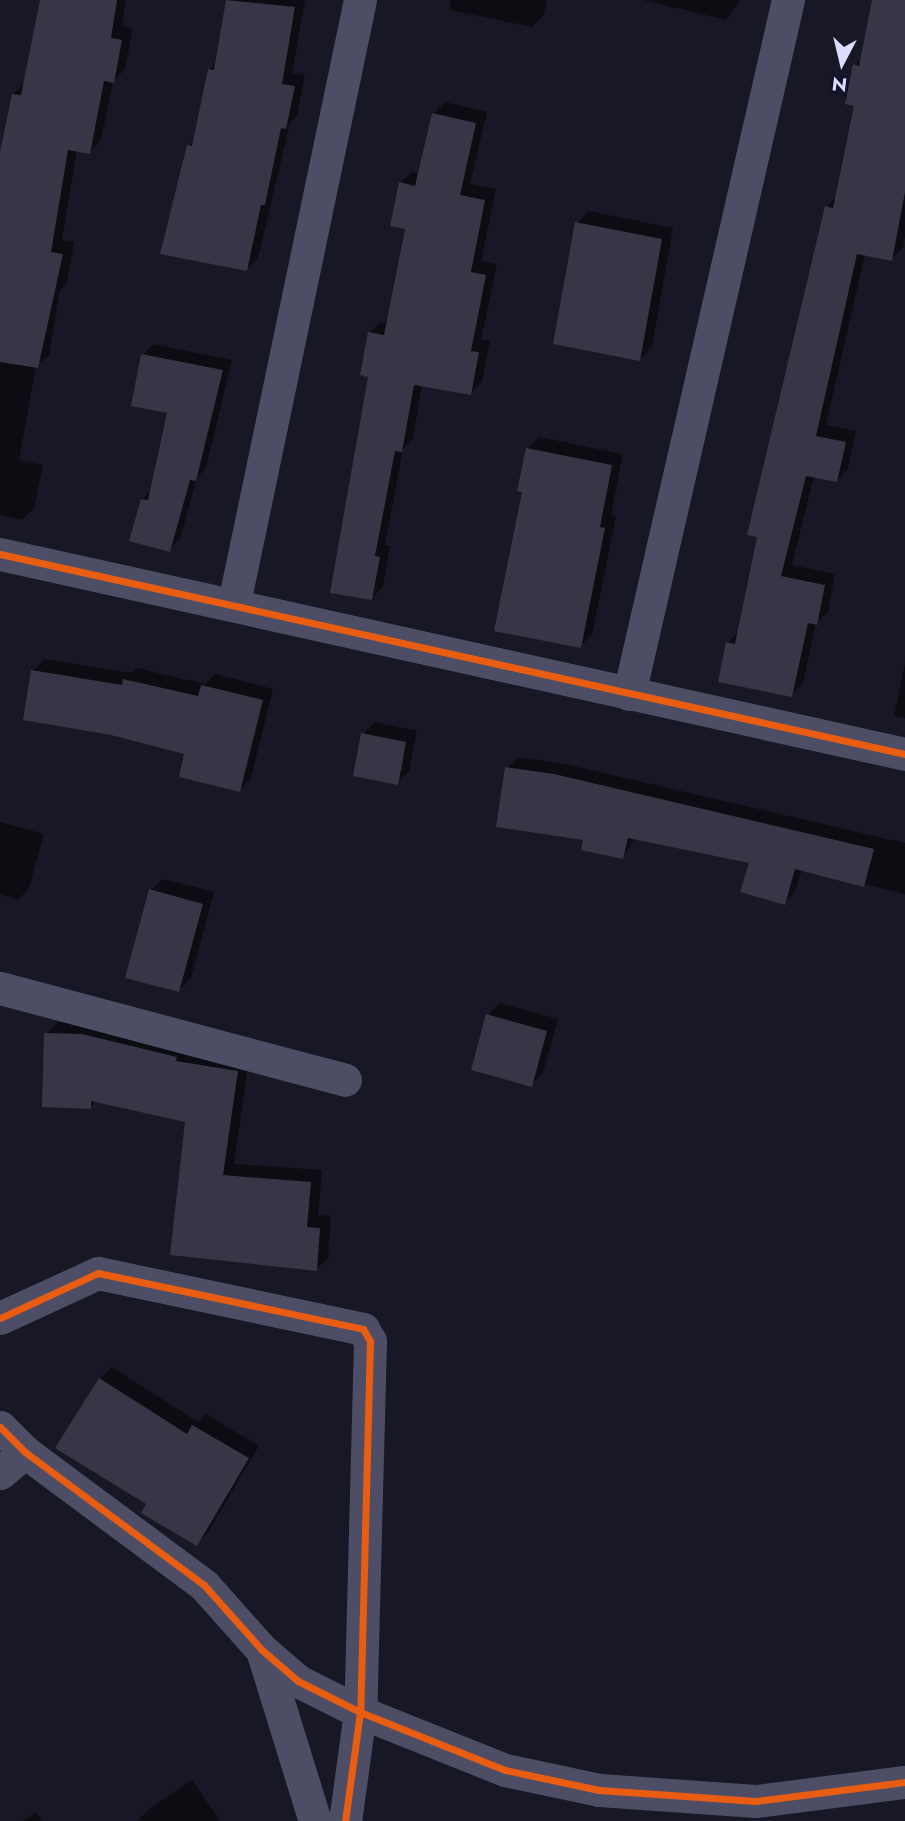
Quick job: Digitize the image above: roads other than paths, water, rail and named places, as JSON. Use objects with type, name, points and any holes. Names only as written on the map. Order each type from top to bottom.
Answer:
[{"type":"street","points":[[234,603],[360,0]]},
{"type":"street","points":[[629,694],[788,0]]},
{"type":"street","points":[[0,554],[234,603],[905,754]]},
{"type":"street","points":[[0,988],[345,1080]]},
{"type":"street","points":[[0,1318],[98,1273],[363,1329],[370,1341],[360,1712],[345,1821]]},
{"type":"street","points":[[0,1427],[25,1452],[204,1585],[262,1650],[298,1681],[360,1712],[505,1770],[599,1790],[756,1801],[905,1782]]},
{"type":"street","points":[[0,1473],[25,1452]]},
{"type":"street","points":[[262,1650],[315,1821]]}]
